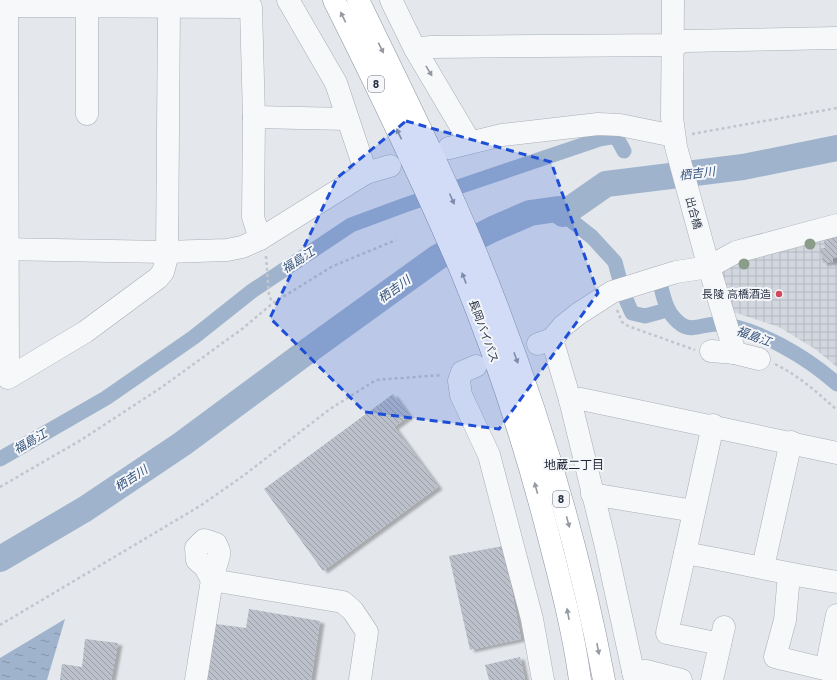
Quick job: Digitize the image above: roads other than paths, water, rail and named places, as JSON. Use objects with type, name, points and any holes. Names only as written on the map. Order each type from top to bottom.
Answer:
[{"type":"highway","name":"長岡バイパス","points":[[334,0],[416,170],[460,269],[493,325],[549,454],[574,546],[604,680]]},
{"type":"highway","name":"長岡バイパス","points":[[358,0],[443,156],[478,257],[493,325],[566,601],[580,680]]},
{"type":"street","points":[[288,0],[336,83],[366,173]]},
{"type":"street","points":[[391,0],[415,49],[470,142]]},
{"type":"street","name":"出合橋","points":[[673,0],[672,117],[675,142],[707,262],[734,350]]},
{"type":"street","points":[[169,6],[166,265],[158,278],[84,332],[8,378],[4,249],[4,4],[88,4],[251,7],[254,117],[253,217],[263,248]]},
{"type":"street","points":[[87,114],[88,4]]},
{"type":"street","points":[[415,49],[431,47],[673,45],[685,41],[837,38]]},
{"type":"street","points":[[254,117],[347,118]]},
{"type":"street","points":[[443,156],[470,142],[502,134],[598,124],[620,125],[675,142]]},
{"type":"street","points":[[4,249],[166,252],[227,250],[242,247],[263,248],[366,173],[390,166]]},
{"type":"street","points":[[681,680],[646,671],[634,676],[570,400],[545,342],[578,314],[612,292],[736,252],[837,225]]},
{"type":"street","points":[[711,351],[734,350],[759,359]]},
{"type":"street","points":[[469,369],[459,381],[461,395],[489,455],[532,619],[543,680]]},
{"type":"street","points":[[570,400],[581,399],[791,442],[837,453]]},
{"type":"street","points":[[712,680],[722,636],[668,633],[713,426]]},
{"type":"street","points":[[763,567],[791,442]]},
{"type":"street","points":[[592,494],[694,511]]},
{"type":"street","points":[[685,553],[763,567],[789,575],[837,582]]},
{"type":"street","points":[[789,575],[785,620],[775,657],[832,670],[837,615]]},
{"type":"street","points":[[196,680],[212,580],[343,602],[353,611],[367,632],[360,680]]},
{"type":"water","points":[[65,619],[47,680],[0,680],[0,658]]},
{"type":"waterway","name":"福島江","points":[[0,459],[106,398],[194,337],[252,291],[351,225],[405,205],[600,139],[613,137],[618,140],[624,151]]},
{"type":"waterway","name":"栖吉川","points":[[0,559],[85,509],[182,444],[438,257],[493,229],[530,213],[558,209],[563,214],[606,184],[743,167],[837,148]]},
{"type":"waterway","name":"福島江","points":[[563,214],[592,237],[615,262],[619,277]]},
{"type":"waterway","name":"福島江","points":[[660,283],[667,307],[673,317],[682,325],[691,328],[713,324],[733,326],[765,337],[797,354],[837,384]]},
{"type":"waterway","name":"福島江","points":[[624,295],[632,313],[645,316],[667,310]]},
{"type":"place","name":"長陵 高橋酒造","points":[[779,294]]},
{"type":"district","name":"地蔵二丁目","points":[[574,464]]}]
